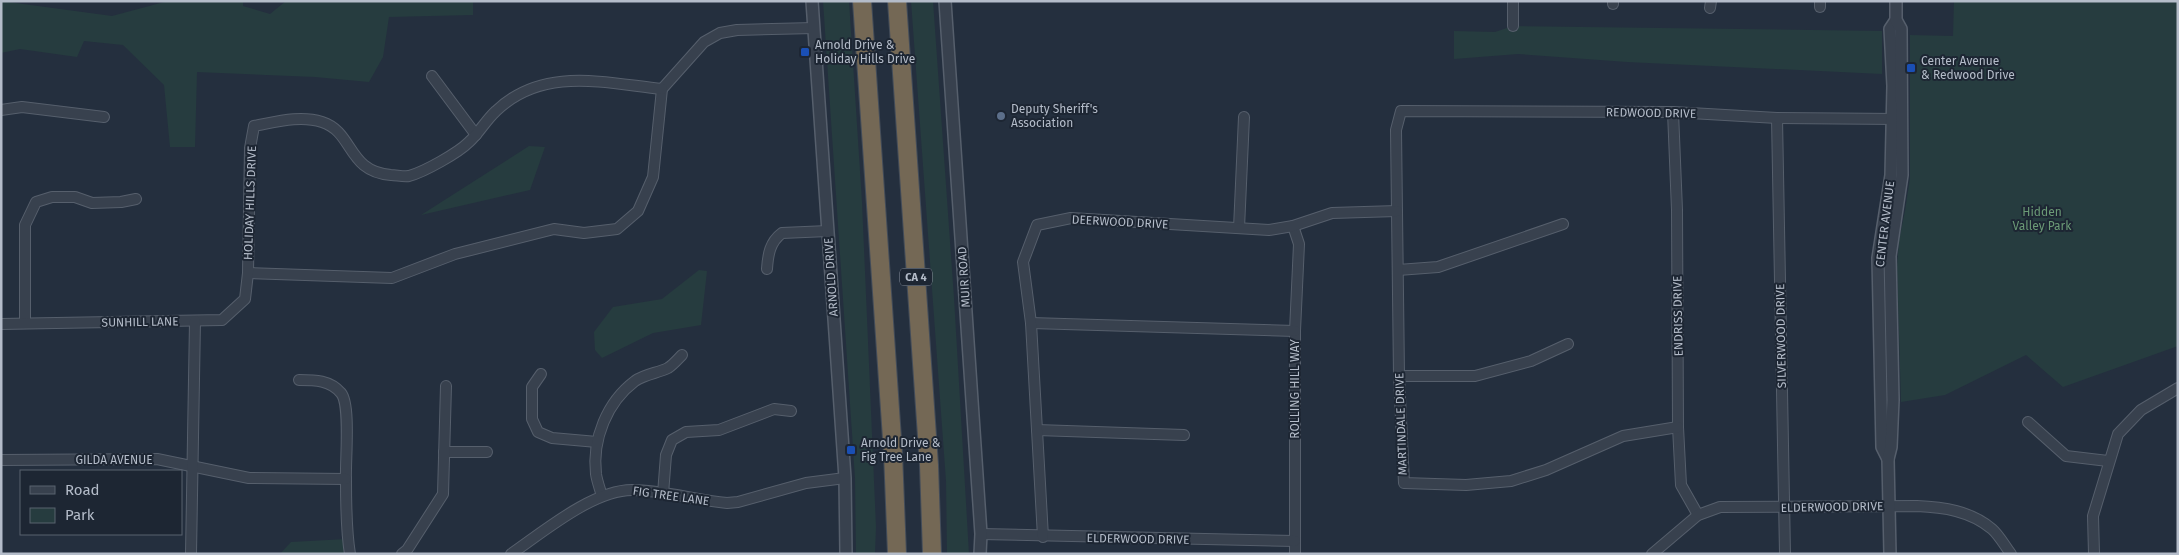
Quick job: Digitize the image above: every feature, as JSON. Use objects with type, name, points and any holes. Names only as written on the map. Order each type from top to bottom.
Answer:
[{"type":"highway","name":"CA 4","points":[[862,1],[894,473],[897,554]]},
{"type":"highway","name":"CA 4","points":[[897,1],[929,466],[932,554]]},
{"type":"street","name":"ARNOLD DRIVE","points":[[812,1],[845,478],[846,554]]},
{"type":"street","name":"MUIR ROAD","points":[[946,1],[981,534],[980,554]]},
{"type":"street","points":[[1513,26],[1514,1]]},
{"type":"street","name":"CENTER AVENUE","points":[[1890,554],[1888,459],[1891,447],[1893,400],[1890,256],[1902,175],[1897,119],[1901,29],[1896,20],[1896,1]]},
{"type":"street","points":[[662,89],[704,42],[720,33],[737,30],[814,28]]},
{"type":"street","points":[[432,76],[476,135]]},
{"type":"street","name":"HOLIDAY HILLS DRIVE","points":[[575,80],[662,89],[653,177],[638,211],[617,229],[584,233],[554,229],[455,254],[392,278],[248,273],[250,148],[254,126],[286,120],[304,119],[323,122],[339,132],[356,157],[377,174],[409,176],[467,144],[496,111],[512,99],[548,83],[575,80]]},
{"type":"street","points":[[1,110],[22,108],[104,117]]},
{"type":"street","name":"REDWOOD DRIVE","points":[[1401,111],[1673,112],[1777,118],[1897,119]]},
{"type":"street","name":"MARTINDALE DRIVE","points":[[1401,111],[1396,130],[1396,211],[1399,376],[1404,483],[1466,485],[1511,481],[1546,470],[1623,436],[1678,427]]},
{"type":"street","name":"ENDRISS DRIVE","points":[[1673,112],[1679,330],[1678,427],[1681,485],[1698,514]]},
{"type":"street","points":[[1239,228],[1244,117]]},
{"type":"street","name":"SILVERWOOD DRIVE","points":[[1777,118],[1785,554]]},
{"type":"street","points":[[25,323],[26,225],[36,202],[52,197],[74,197],[92,204],[136,199]]},
{"type":"street","name":"DEERWOOD DRIVE","points":[[1043,537],[1030,323],[1023,262],[1037,226],[1071,218],[1269,230],[1293,226],[1332,212],[1396,211]]},
{"type":"street","points":[[1398,270],[1438,267],[1563,224]]},
{"type":"street","name":"ROLLING HILL WAY","points":[[1293,226],[1299,244],[1295,330],[1295,554]]},
{"type":"street","points":[[766,269],[768,253],[772,244],[782,232],[828,231]]},
{"type":"street","name":"SUNHILL LANE","points":[[1,324],[222,320],[245,299],[248,273]]},
{"type":"street","points":[[191,554],[195,321]]},
{"type":"street","points":[[1030,323],[1295,330]]},
{"type":"street","points":[[1399,376],[1475,376],[1531,360],[1568,344]]},
{"type":"street","points":[[602,496],[596,473],[597,442],[607,413],[618,397],[636,381],[650,373],[668,368],[682,355]]},
{"type":"street","points":[[542,374],[532,387],[532,419],[538,432],[552,438],[597,442]]},
{"type":"street","points":[[299,380],[318,380],[332,385],[343,395],[347,412],[347,539],[350,554]]},
{"type":"street","points":[[402,554],[407,550],[443,494],[446,386]]},
{"type":"street","points":[[2094,554],[2093,516],[2108,461],[2118,434],[2141,410],[2178,388]]},
{"type":"street","points":[[663,494],[666,455],[672,440],[686,432],[719,430],[774,409],[790,411]]},
{"type":"street","points":[[2028,422],[2066,456],[2108,461]]},
{"type":"street","points":[[1037,430],[1184,435]]},
{"type":"street","points":[[444,452],[487,452]]},
{"type":"street","name":"GILDA AVENUE","points":[[1,460],[157,459],[249,478],[346,479]]},
{"type":"street","name":"FIG TREE LANE","points":[[511,554],[576,510],[602,496],[614,492],[632,490],[727,503],[738,502],[806,483],[845,478]]},
{"type":"street","name":"ELDERWOOD DRIVE","points":[[1652,554],[1698,514],[1720,507],[1939,507],[1962,512],[1992,529],[2011,554]]},
{"type":"street","name":"ELDERWOOD DRIVE","points":[[981,534],[1043,537],[1295,541]]},
{"type":"green space","points":[[1,1],[112,16],[168,1],[243,1],[243,6],[270,14],[286,1],[473,1],[473,15],[389,17],[383,57],[369,82],[315,77],[197,72],[195,147],[170,147],[164,85],[123,45],[84,41],[77,57],[20,49],[1,53]]},
{"type":"green space","points":[[823,1],[849,1],[862,202],[876,527],[875,554],[856,554],[855,478]]},
{"type":"green space","points":[[911,1],[933,1],[954,298],[969,554],[947,554],[946,481]]},
{"type":"green space","name":"Hidden Valley Park","points":[[1954,1],[2178,1],[2178,346],[2063,387],[2026,355],[1945,395],[1901,402],[1897,267],[1899,240],[1910,178],[1910,35],[1953,36]]},
{"type":"green space","points":[[1513,26],[1882,31],[1882,74],[1627,62],[1518,54],[1454,59],[1454,31],[1495,32]]},
{"type":"green space","points":[[529,146],[545,147],[530,190],[421,215]]},
{"type":"green space","points":[[699,270],[707,271],[701,325],[653,333],[602,358],[595,350],[594,332],[613,307],[662,299]]},
{"type":"green space","points":[[347,539],[350,554],[280,554],[291,542]]},
{"type":"place","name":"Arnold Drive & Holiday Hills Drive","points":[[805,52]]},
{"type":"place","name":"Center Avenue & Redwood Drive","points":[[1911,68]]},
{"type":"place","name":"Deputy Sheriff's Association","points":[[1001,116]]},
{"type":"place","name":"Arnold Drive & Fig Tree Lane","points":[[851,450]]}]
